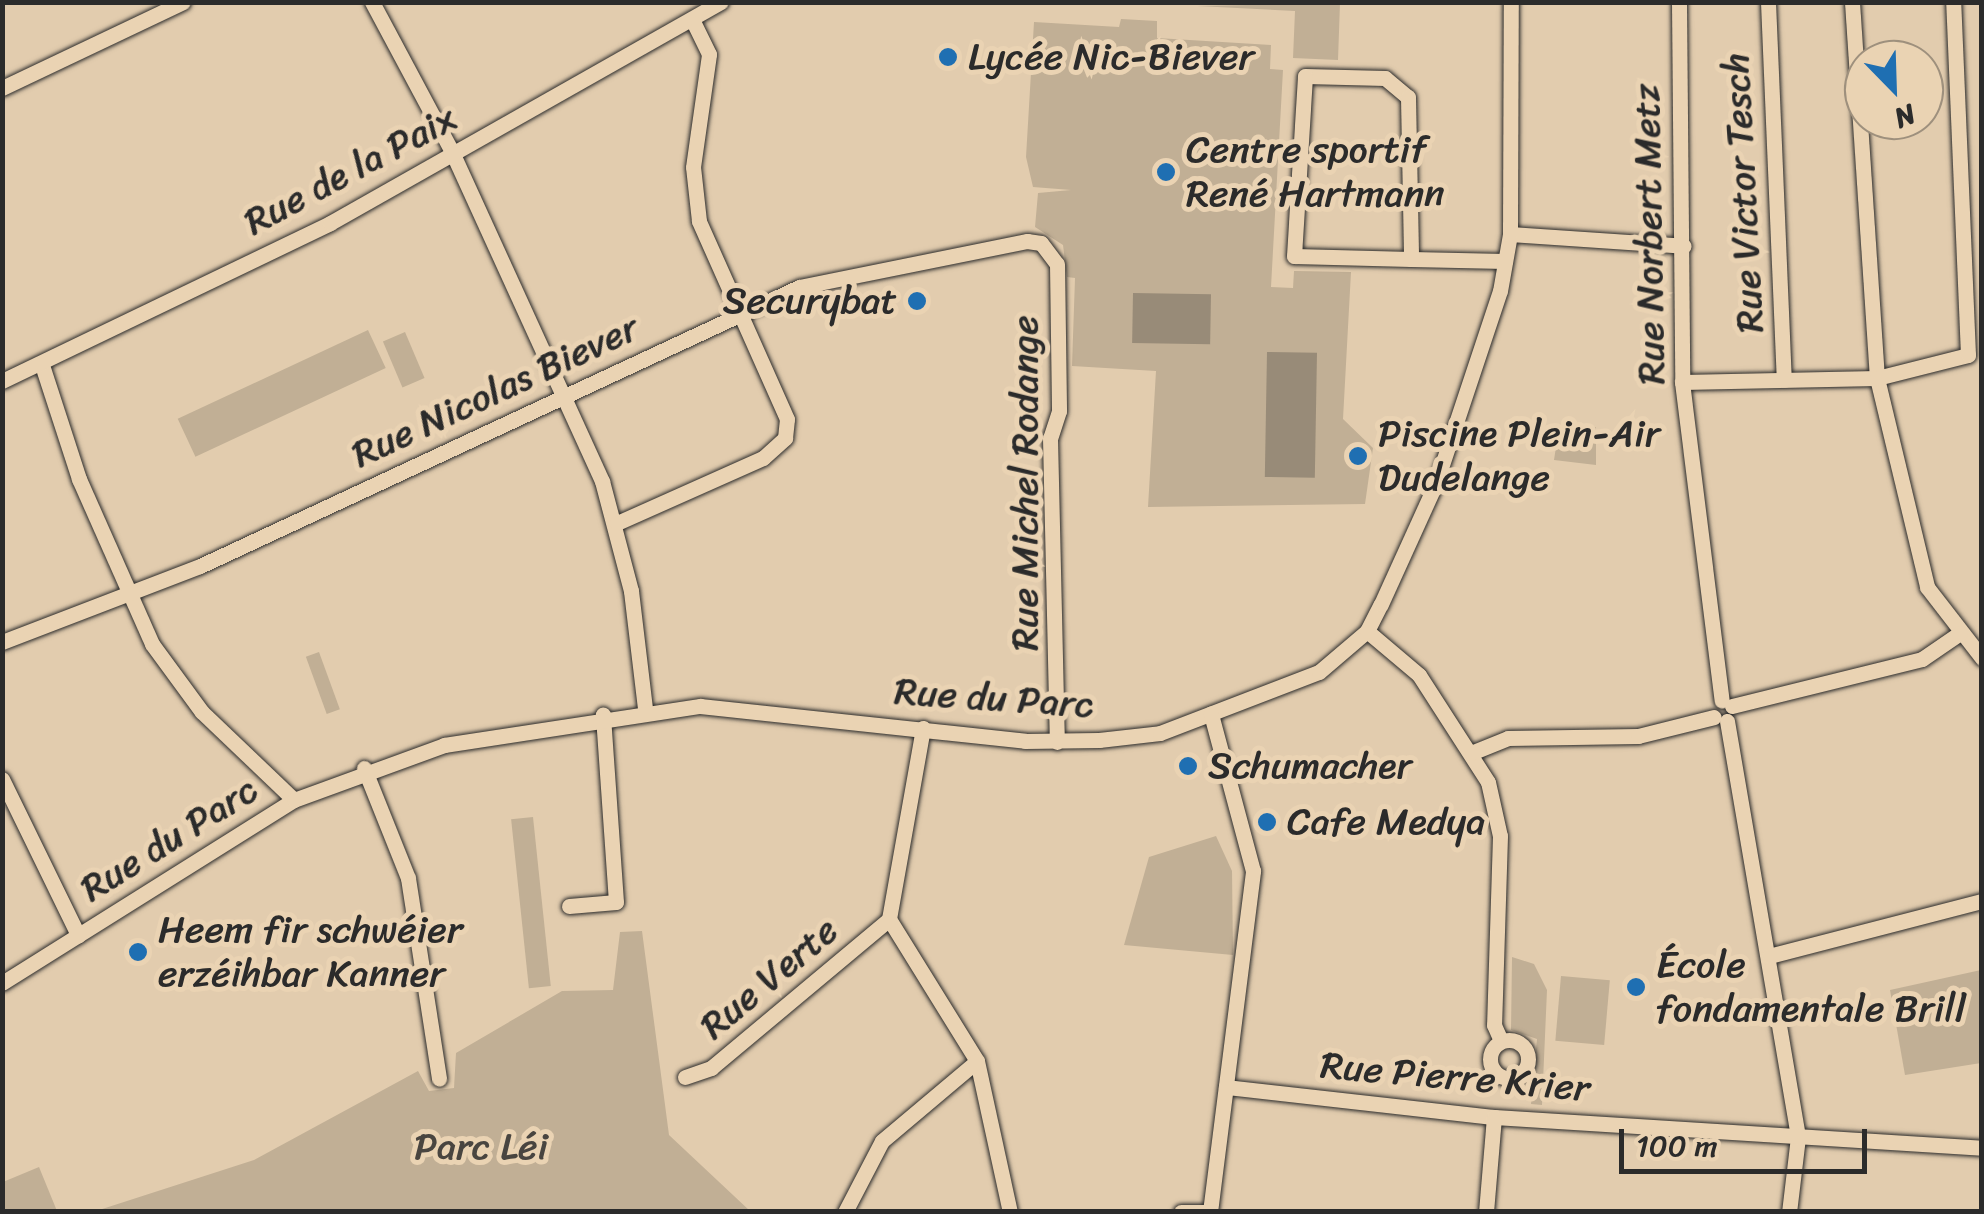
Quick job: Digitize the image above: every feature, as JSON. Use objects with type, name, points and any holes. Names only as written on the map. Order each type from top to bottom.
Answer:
[{"type":"street","points":[[2,88],[182,2]]},
{"type":"street","points":[[372,2],[452,152],[565,394],[617,523],[645,708]]},
{"type":"street","name":"Rue de la Paix","points":[[2,380],[42,365],[452,152],[694,24],[721,2]]},
{"type":"street","name":"Rue du Parc","points":[[2,983],[294,800],[364,768],[645,708],[1057,742],[1147,736],[1319,672],[1367,631],[1436,482],[1505,261],[1510,234],[1512,2]]},
{"type":"street","name":"Rue Norbert Metz","points":[[1679,2],[1684,246],[1682,382],[1724,711],[1798,1137]]},
{"type":"street","name":"Rue Victor Tesch","points":[[1768,2],[1784,380]]},
{"type":"street","points":[[1852,2],[1877,378],[1927,588],[1982,658]]},
{"type":"street","points":[[1682,382],[1877,378],[1968,355],[1953,2]]},
{"type":"street","points":[[617,523],[763,458],[785,438],[786,420],[736,314],[699,221],[693,167],[709,54],[694,24]]},
{"type":"street","points":[[1411,258],[1408,97],[1385,78],[1305,76],[1294,256],[1505,261]]},
{"type":"street","points":[[1510,234],[1684,246]]},
{"type":"street","name":"Rue Nicolas Biever","points":[[2,642],[297,523],[736,314],[854,270],[1028,241]]},
{"type":"street","name":"Rue Michel Rodange","points":[[1028,241],[1041,242],[1058,264],[1060,411],[1050,438],[1057,742]]},
{"type":"street","points":[[42,365],[125,592],[174,678],[294,800]]},
{"type":"street","points":[[1367,631],[1419,675],[1472,754],[1500,836],[1494,1024],[1502,1041]]},
{"type":"street","points":[[1472,754],[1508,738],[1638,736],[1922,659],[1960,632]]},
{"type":"street","points":[[569,906],[616,902],[603,714]]},
{"type":"street","points":[[1182,1212],[1207,1212],[1253,872],[1210,714]]},
{"type":"street","points":[[923,728],[889,919],[977,1061],[1010,1212]]},
{"type":"street","points":[[364,768],[408,878],[439,1079]]},
{"type":"street","points":[[2,779],[78,935]]},
{"type":"street","points":[[1768,956],[1982,900]]},
{"type":"street","name":"Rue Verte","points":[[684,1077],[711,1068],[889,919]]},
{"type":"street","points":[[846,1212],[882,1141],[977,1061]]},
{"type":"street","name":"Rue Pierre Krier","points":[[1226,1087],[1494,1117],[1982,1148]]},
{"type":"street","points":[[1486,1212],[1494,1117]]},
{"type":"street","points":[[1789,1212],[1798,1137]]},
{"type":"green space","points":[[1340,3],[1338,60],[1293,58],[1295,11],[1197,6]]},
{"type":"green space","points":[[1121,19],[1157,21],[1157,38],[1271,45],[1270,69],[1283,70],[1271,287],[1293,288],[1294,271],[1351,272],[1343,419],[1373,448],[1365,504],[1148,507],[1156,371],[1072,366],[1075,278],[1067,277],[1063,245],[1035,227],[1038,193],[1071,190],[1033,187],[1026,157],[1034,22],[1119,27]]},
{"type":"green space","points":[[368,330],[386,368],[195,457],[178,419]]},
{"type":"green space","points":[[405,332],[425,378],[402,387],[383,341]]},
{"type":"green space","points":[[1596,427],[1596,465],[1554,460],[1558,434]]},
{"type":"green space","points":[[319,652],[340,709],[327,714],[306,657]]},
{"type":"green space","points":[[533,817],[551,986],[529,988],[511,819]]},
{"type":"green space","points":[[1216,836],[1232,871],[1233,955],[1124,945],[1149,857]]},
{"type":"green space","name":"Parc Léi","points":[[642,931],[669,1135],[750,1211],[96,1211],[254,1160],[418,1071],[429,1091],[454,1088],[456,1053],[562,991],[613,990],[620,932]]},
{"type":"green space","points":[[1512,957],[1534,964],[1547,990],[1542,1105],[1531,1104],[1537,1039],[1511,1030]]},
{"type":"green space","points":[[1981,970],[1981,1063],[1905,1075],[1890,990]]},
{"type":"green space","points":[[1561,976],[1610,980],[1604,1045],[1555,1041]]},
{"type":"green space","points":[[39,1167],[57,1211],[3,1211],[3,1182]]},
{"type":"shaded area","points":[[1133,293],[1211,294],[1210,344],[1132,343]]},
{"type":"shaded area","points":[[1267,352],[1317,353],[1315,478],[1265,477]]},
{"type":"place","name":"Lycée Nic-Biever","points":[[948,57]]},
{"type":"place","name":"Centre sportif René Hartmann","points":[[1166,172]]},
{"type":"place","name":"Securybat","points":[[917,301]]},
{"type":"place","name":"Piscine Plein-Air Dudelange","points":[[1358,456]]},
{"type":"place","name":"Schumacher","points":[[1188,766]]},
{"type":"place","name":"Cafe Medya","points":[[1267,822]]},
{"type":"place","name":"Heem fir schwéier erzéihbar Kanner","points":[[138,952]]},
{"type":"place","name":"École fondamentale Brill","points":[[1636,987]]}]
